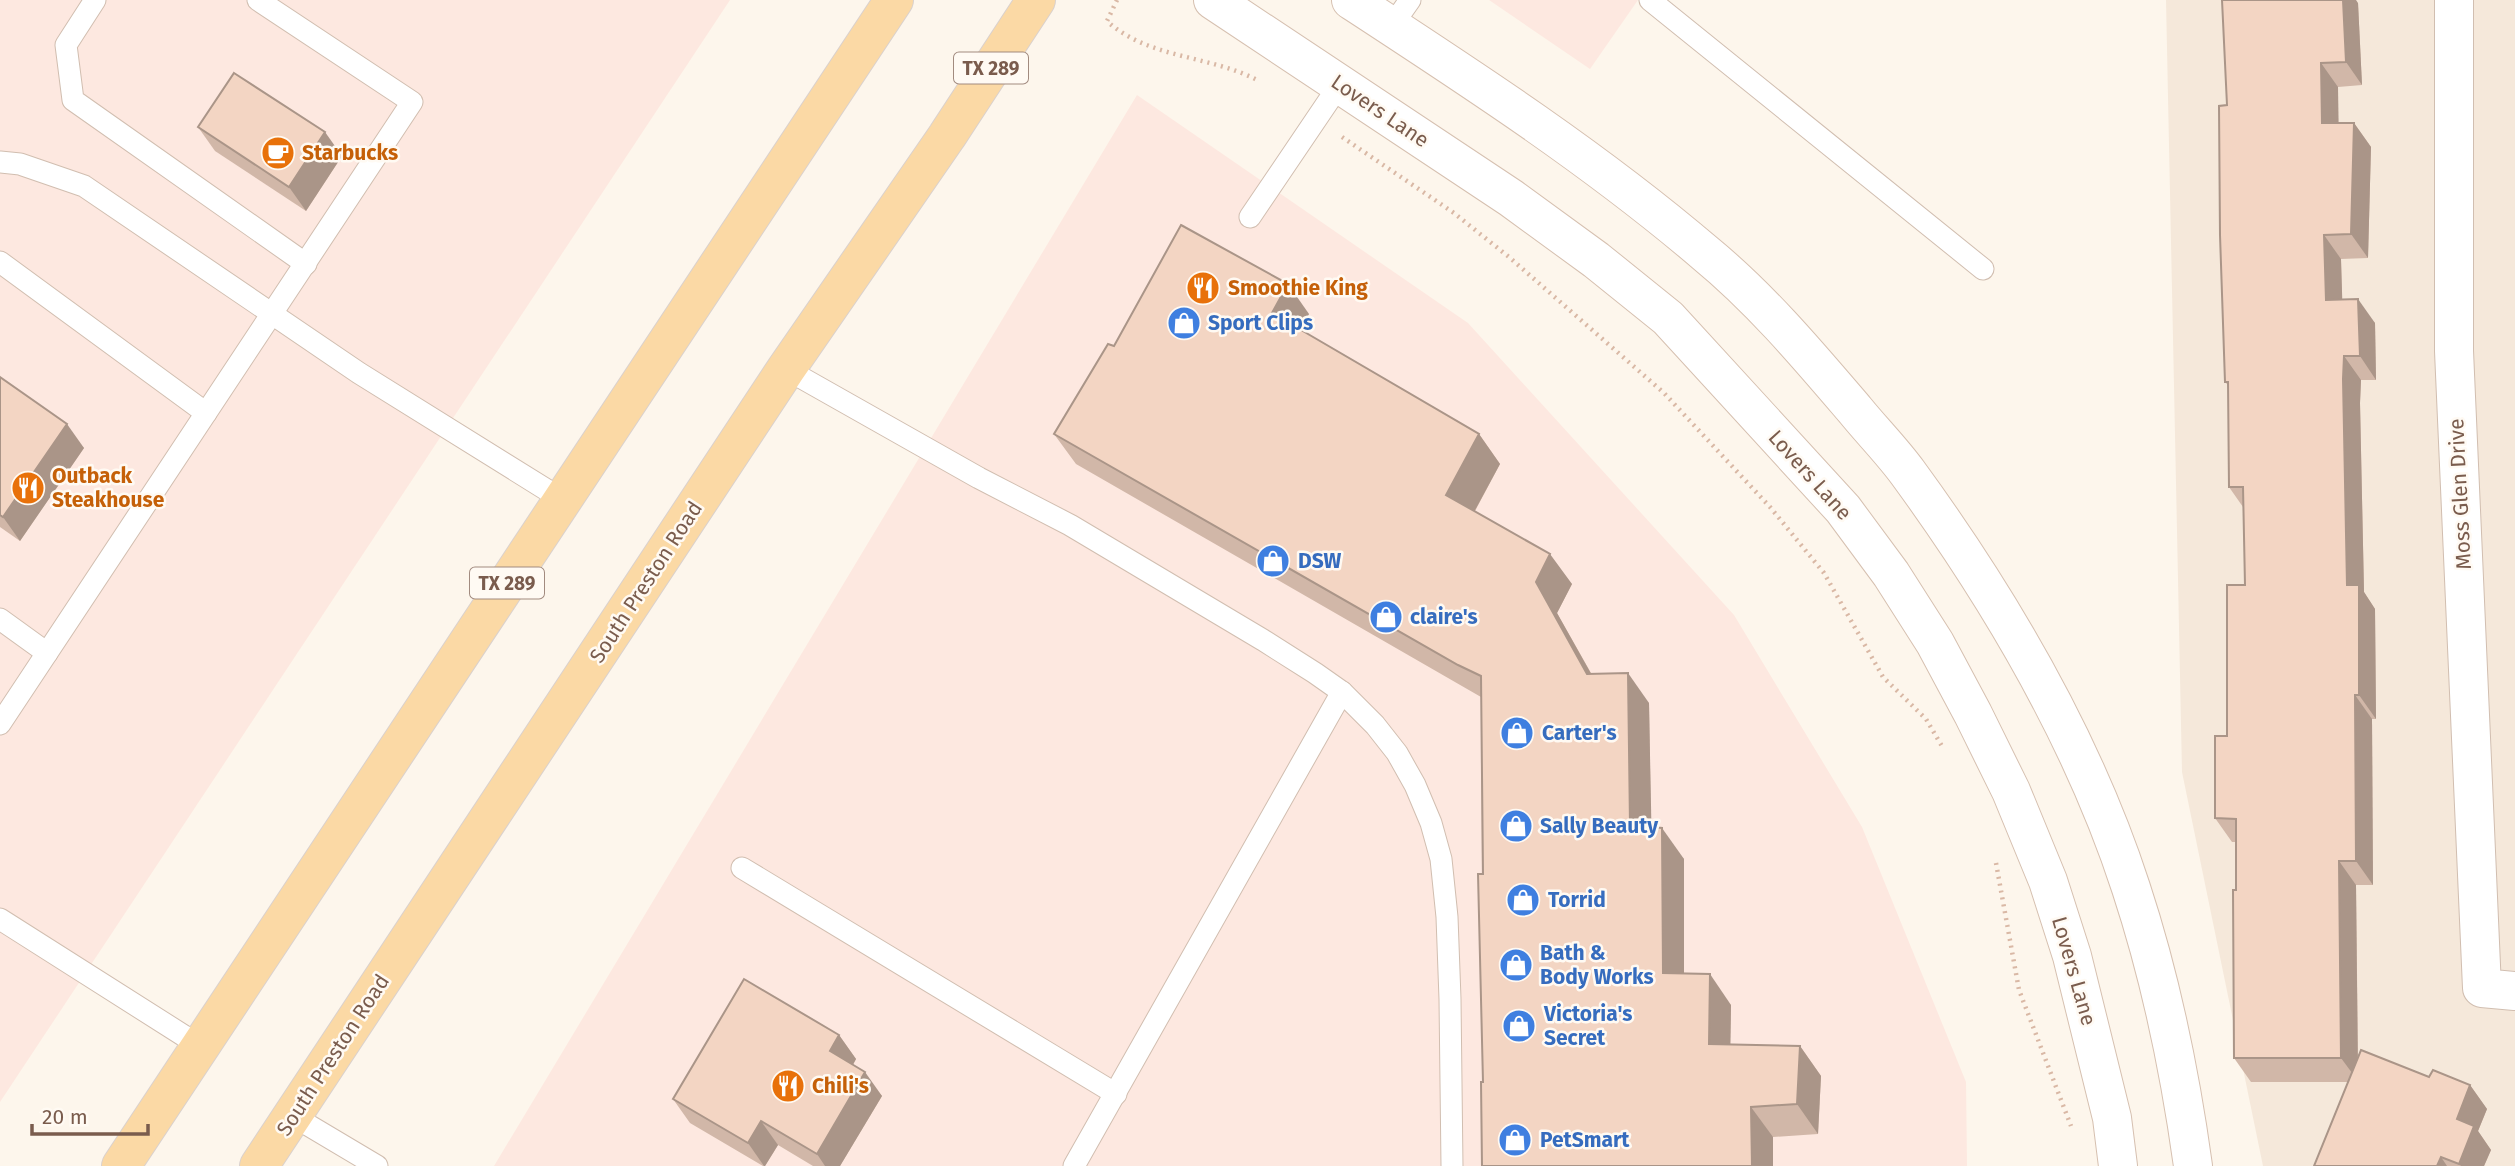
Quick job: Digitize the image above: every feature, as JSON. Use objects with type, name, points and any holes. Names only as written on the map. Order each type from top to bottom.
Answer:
[{"type":"main road","name":"TX 289","points":[[121,1166],[894,0]]},
{"type":"main road","name":"South Preston Road","points":[[260,1166],[786,369],[947,136],[1036,0]]},
{"type":"street","name":"Lovers Lane","points":[[1213,0],[1511,198],[1596,260],[1668,318],[1843,509],[1891,574],[1935,643],[2011,791],[2048,881],[2072,956],[2112,1118],[2119,1166]]},
{"type":"street","points":[[1351,0],[1401,13],[1516,111],[1620,186],[1706,253],[1764,307],[1906,472],[1998,609],[2038,677],[2074,747],[2111,835],[2130,886],[2163,1002],[2176,1059],[2193,1166]]},
{"type":"street","name":"Moss Glen Drive","points":[[2454,0],[2454,351],[2498,989]]},
{"type":"lane","points":[[95,0],[66,44],[73,100],[306,264]]},
{"type":"lane","points":[[0,724],[412,102],[258,0]]},
{"type":"lane","points":[[1650,0],[1983,269]]},
{"type":"lane","points":[[1250,217],[1340,84]]},
{"type":"lane","points":[[0,162],[20,164],[84,186],[359,373],[563,500]]},
{"type":"lane","points":[[0,262],[206,413]]},
{"type":"lane","points":[[786,369],[1070,526],[1263,640],[1342,692],[1375,725],[1397,752],[1415,785],[1431,823],[1441,859],[1447,917],[1450,999],[1452,1166]]},
{"type":"lane","points":[[4,629],[47,653]]},
{"type":"lane","points":[[1074,1166],[1342,692]]},
{"type":"lane","points":[[741,868],[1116,1094]]},
{"type":"lane","points":[[0,919],[200,1046]]},
{"type":"lane","points":[[293,1116],[377,1166]]},
{"type":"path","points":[[1117,0],[1107,21],[1125,36],[1156,49],[1191,56],[1256,79],[1266,86]]},
{"type":"path","points":[[1316,120],[1454,213],[1509,257],[1664,393],[1770,507],[1824,573],[1883,677],[1926,719],[1946,754]]},
{"type":"path","points":[[1996,861],[2019,990],[2074,1134]]},
{"type":"shaded area","points":[[0,0],[730,0],[0,1102]]},
{"type":"shaded area","points":[[1489,0],[1638,0],[1590,69]]},
{"type":"shaded area","points":[[2166,0],[2515,0],[2515,1166],[2263,1166],[2182,772]]},
{"type":"shaded area","points":[[1137,95],[1468,323],[1734,615],[1862,827],[1966,1082],[1967,1166],[494,1166]]},
{"type":"building","points":[[2222,0],[2343,0],[2346,62],[2321,63],[2322,123],[2354,123],[2351,234],[2324,235],[2326,300],[2358,299],[2360,356],[2344,356],[2343,379],[2347,585],[2359,585],[2359,695],[2355,695],[2356,861],[2339,861],[2341,1058],[2234,1058],[2233,890],[2236,890],[2236,819],[2215,818],[2215,736],[2227,736],[2227,585],[2245,585],[2243,487],[2229,487],[2228,382],[2225,382],[2220,235],[2219,106],[2227,105]]},
{"type":"building","points":[[234,73],[325,132],[289,187],[198,127]]},
{"type":"building","points":[[1181,225],[1288,284],[1272,313],[1479,434],[1446,495],[1550,554],[1536,582],[1587,674],[1628,673],[1630,825],[1662,828],[1663,973],[1710,974],[1709,1044],[1800,1046],[1797,1104],[1751,1107],[1752,1166],[1482,1166],[1483,1082],[1478,874],[1483,874],[1481,676],[1054,434],[1108,344],[1114,346]]},
{"type":"building","points":[[0,377],[67,424],[3,517],[0,515]]},
{"type":"building","name":"Chili's","points":[[744,979],[839,1035],[830,1051],[865,1072],[817,1154],[761,1121],[748,1143],[673,1099]]},
{"type":"building","points":[[2361,1050],[2429,1077],[2433,1070],[2470,1085],[2457,1119],[2474,1126],[2459,1164],[2441,1157],[2437,1166],[2314,1166]]},
{"type":"place","name":"Starbucks","points":[[278,153]]},
{"type":"place","name":"Smoothie King","points":[[1203,288]]},
{"type":"place","name":"Sport Clips","points":[[1184,323]]},
{"type":"place","name":"Outback Steakhouse","points":[[28,488]]},
{"type":"place","name":"DSW","points":[[1273,561]]},
{"type":"place","name":"claire's","points":[[1386,617]]},
{"type":"place","name":"Carter's","points":[[1517,733]]},
{"type":"place","name":"Sally Beauty","points":[[1516,826]]},
{"type":"place","name":"Torrid","points":[[1523,900]]},
{"type":"place","name":"Bath & Body Works","points":[[1516,965]]},
{"type":"place","name":"Victoria's Secret","points":[[1519,1026]]},
{"type":"place","name":"Chili's","points":[[788,1086]]},
{"type":"place","name":"PetSmart","points":[[1515,1140]]}]
